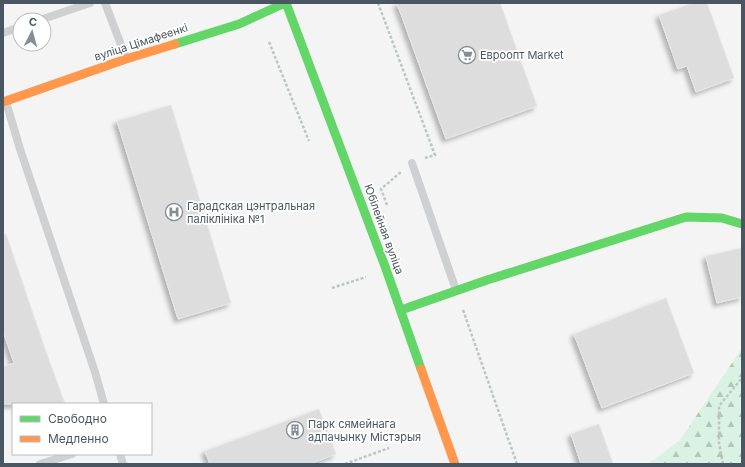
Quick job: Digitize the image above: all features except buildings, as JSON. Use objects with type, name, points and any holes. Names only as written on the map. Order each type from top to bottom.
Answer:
[{"type":"street","name":"вуліца Цімафеенкі","points":[[4,102],[126,59],[239,24],[286,3]]},
{"type":"street","name":"Юбілейная вуліца","points":[[286,3],[401,310],[455,464]]},
{"type":"street","points":[[401,310],[686,217],[722,218],[742,224]]},
{"type":"lane","points":[[52,16],[90,3]]},
{"type":"lane","points":[[105,3],[126,59]]},
{"type":"lane","points":[[4,102],[95,372],[104,403]]},
{"type":"lane","points":[[412,162],[456,291]]},
{"type":"lane","points":[[40,464],[69,455]]},
{"type":"path","points":[[378,3],[435,155],[412,162],[381,189]]},
{"type":"path","points":[[270,42],[309,141]]},
{"type":"path","points":[[332,288],[366,277]]},
{"type":"path","points":[[456,291],[518,464]]},
{"type":"path","points":[[723,464],[719,442],[719,406],[742,378]]},
{"type":"path","points":[[345,464],[389,448]]},
{"type":"green space","points":[[742,348],[742,464],[648,464],[680,440]]},
{"type":"traffic: fast","points":[[175,44],[239,24],[285,3]]},
{"type":"traffic: fast","points":[[286,3],[386,269],[421,369]]},
{"type":"traffic: fast","points":[[401,310],[487,280],[686,217],[722,218],[742,224]]},
{"type":"traffic: slow","points":[[3,102],[126,59],[175,44]]},
{"type":"traffic: slow","points":[[421,369],[455,464]]},
{"type":"place","name":"Евроопт Market","points":[[467,55]]},
{"type":"place","name":"Гарадская цэнтральная паліклініка №1","points":[[174,212]]},
{"type":"place","name":"Парк сямейнага адпачынку Містэрыя","points":[[295,430]]}]
